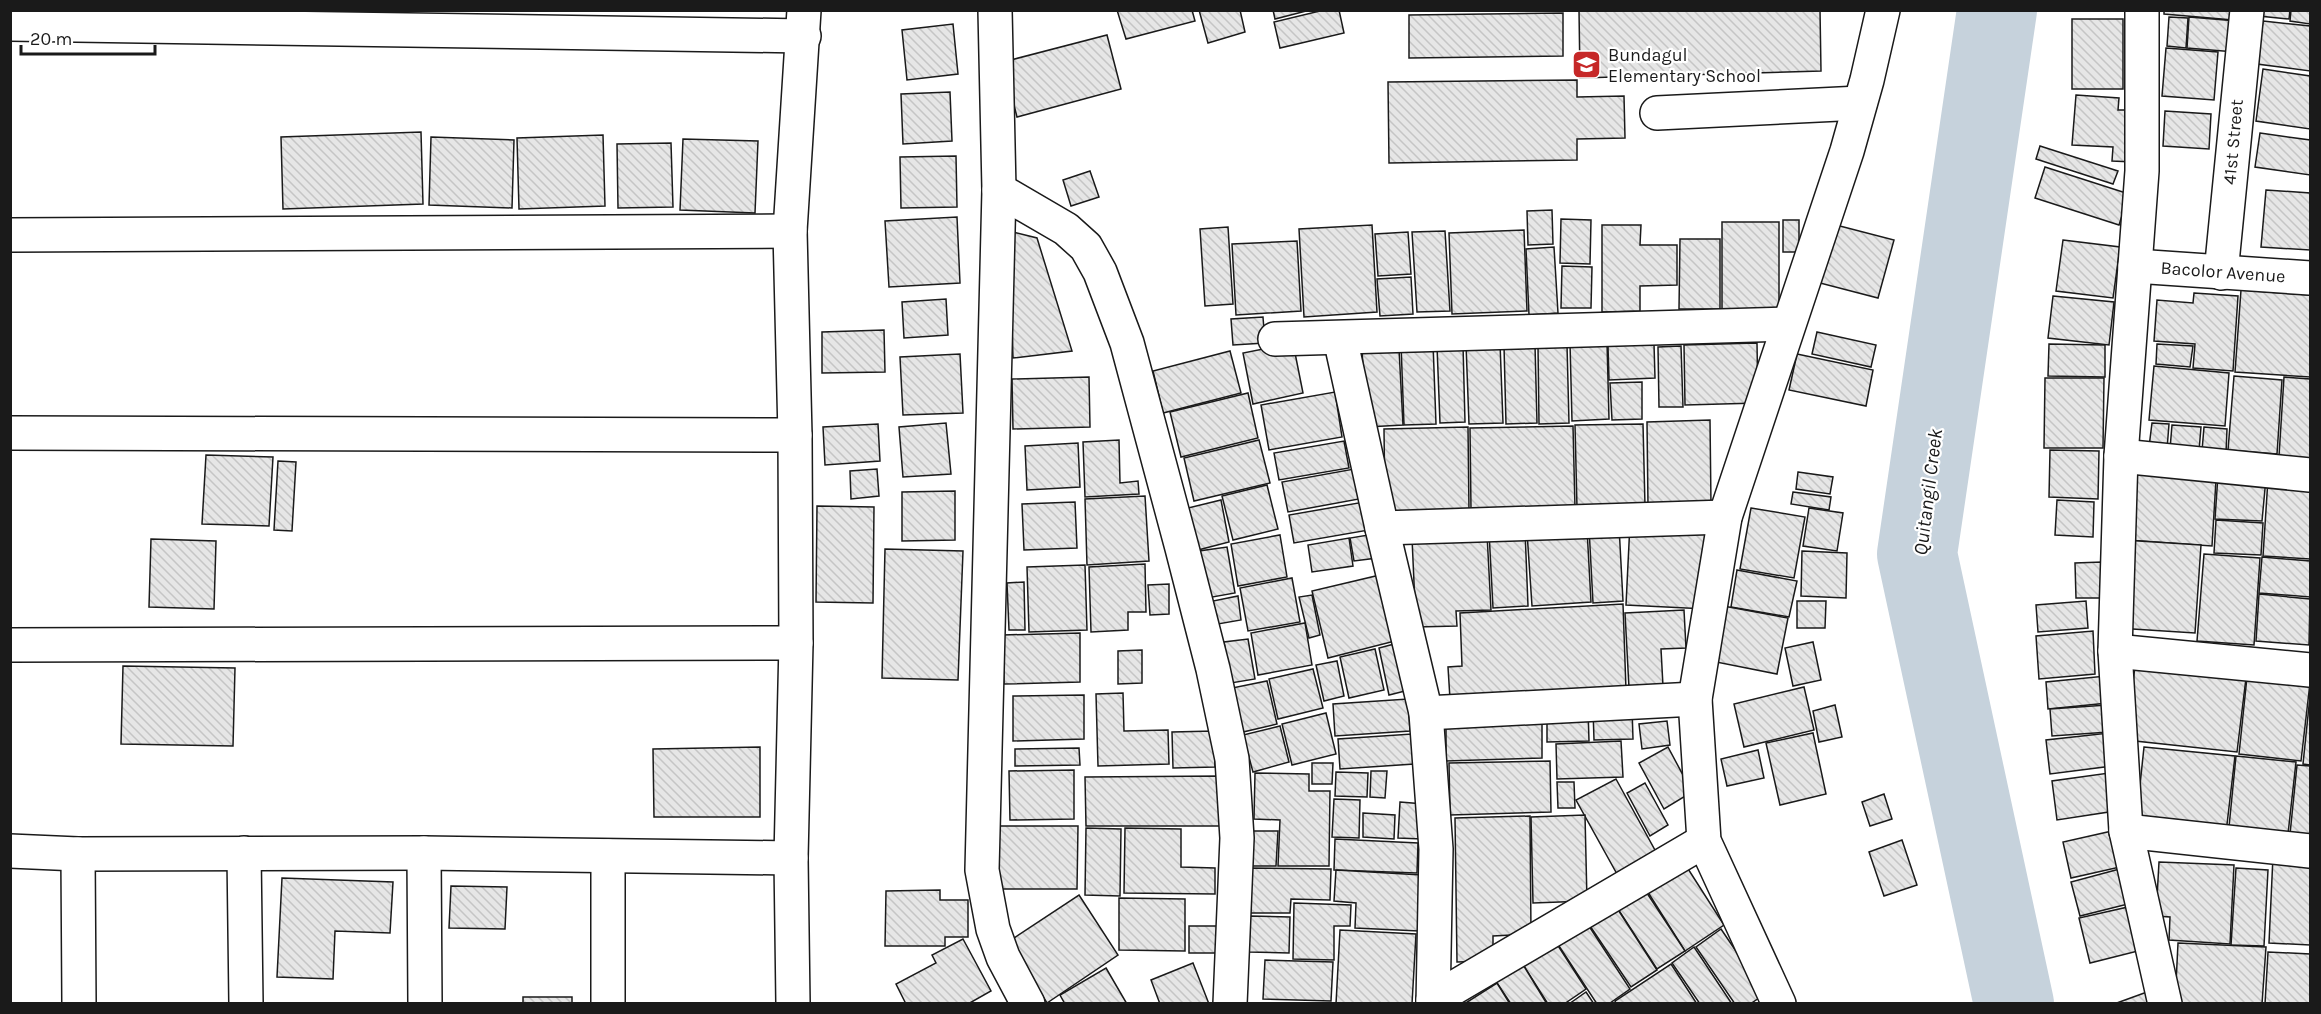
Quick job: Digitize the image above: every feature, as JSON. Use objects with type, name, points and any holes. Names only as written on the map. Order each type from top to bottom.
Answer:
[{"type":"street","points":[[995,10],[999,190],[982,870],[993,929],[1003,957],[1028,1004]]},
{"type":"street","points":[[1779,1004],[1704,841],[1695,699],[1725,517],[1836,182],[1860,104],[1883,10]]},
{"type":"street","points":[[2142,10],[2142,171],[2121,456],[2115,651],[2126,831],[2164,1004]]},
{"type":"street","name":"41st Street","points":[[2221,273],[2247,10]]},
{"type":"street","points":[[10,24],[804,23],[790,231],[795,435],[796,643],[791,858],[793,1004]]},
{"type":"street","points":[[1657,113],[1860,104]]},
{"type":"street","points":[[999,190],[1066,229],[1086,247],[1100,272],[1127,343],[1213,669],[1232,759],[1237,838],[1230,1004]]},
{"type":"street","points":[[10,235],[790,231]]},
{"type":"street","name":"Bacolor Avenue","points":[[2135,266],[2310,278]]},
{"type":"street","points":[[1275,339],[1788,324]]},
{"type":"street","points":[[1340,338],[1426,713],[1436,849],[1433,1002]]},
{"type":"street","points":[[10,433],[795,435]]},
{"type":"street","points":[[2121,456],[2310,475]]},
{"type":"street","points":[[1382,528],[1725,517]]},
{"type":"street","points":[[10,645],[796,643]]},
{"type":"street","points":[[2115,651],[2310,670]]},
{"type":"street","points":[[1426,713],[1695,699]]},
{"type":"street","points":[[2126,831],[2310,851]]},
{"type":"street","points":[[1433,1002],[1704,841]]},
{"type":"street","points":[[10,851],[78,854],[424,853],[791,858]]},
{"type":"street","points":[[244,853],[246,1004]]},
{"type":"street","points":[[424,853],[425,1004]]},
{"type":"street","points":[[78,854],[79,1004]]},
{"type":"street","points":[[608,856],[608,1004]]},
{"type":"building","points":[[1117,10],[1192,10],[1195,21],[1126,39]]},
{"type":"building","points":[[1199,10],[1240,10],[1245,32],[1208,43]]},
{"type":"building","points":[[1273,10],[1310,10],[1275,19]]},
{"type":"building","points":[[1324,10],[1339,10],[1344,33],[1280,48],[1274,22]]},
{"type":"building","points":[[1579,10],[1820,10],[1821,71],[1580,78]]},
{"type":"building","points":[[2164,10],[2234,10],[2233,20],[2164,14]]},
{"type":"building","points":[[2260,10],[2290,10],[2289,19],[2259,16]]},
{"type":"building","points":[[2291,10],[2310,10],[2310,24],[2290,21]]},
{"type":"building","points":[[1563,13],[1563,56],[1409,58],[1409,15]]},
{"type":"building","points":[[2169,17],[2188,18],[2186,48],[2167,46]]},
{"type":"building","points":[[2189,17],[2237,21],[2235,52],[2187,48]]},
{"type":"building","points":[[2072,19],[2123,19],[2123,89],[2072,89]]},
{"type":"building","points":[[2263,21],[2310,26],[2310,71],[2257,64]]},
{"type":"building","points":[[953,24],[958,74],[907,80],[902,30]]},
{"type":"building","points":[[1107,35],[1121,89],[1017,117],[1003,62]]},
{"type":"building","points":[[2166,48],[2218,52],[2214,100],[2162,96]]},
{"type":"building","points":[[2263,69],[2310,76],[2310,129],[2256,121]]},
{"type":"building","points":[[1577,80],[1577,97],[1624,96],[1625,138],[1577,139],[1577,160],[1389,163],[1388,82]]},
{"type":"building","points":[[950,92],[952,141],[903,144],[901,94]]},
{"type":"building","points":[[2076,95],[2119,98],[2118,110],[2136,110],[2133,162],[2112,161],[2113,147],[2072,145]]},
{"type":"building","points":[[2165,111],[2211,114],[2209,149],[2163,146]]},
{"type":"building","points":[[421,132],[423,204],[283,209],[281,137]]},
{"type":"building","points":[[2260,133],[2310,140],[2310,175],[2255,167]]},
{"type":"building","points":[[603,135],[605,206],[519,209],[517,138]]},
{"type":"building","points":[[431,137],[514,140],[512,208],[429,205]]},
{"type":"building","points":[[683,139],[758,141],[755,213],[680,210]]},
{"type":"building","points":[[671,143],[673,207],[618,208],[617,144]]},
{"type":"building","points":[[2040,146],[2118,171],[2113,184],[2036,159]]},
{"type":"building","points":[[956,156],[957,207],[901,208],[900,157]]},
{"type":"building","points":[[2045,167],[2129,194],[2119,225],[2035,198]]},
{"type":"building","points":[[1090,171],[1099,197],[1071,206],[1063,180]]},
{"type":"building","points":[[2266,190],[2310,193],[2310,250],[2261,247]]},
{"type":"building","points":[[1552,210],[1553,244],[1528,245],[1527,211]]},
{"type":"building","points":[[957,217],[960,283],[889,287],[885,221]]},
{"type":"building","points":[[1561,219],[1591,220],[1590,264],[1560,263]]},
{"type":"building","points":[[1783,220],[1799,220],[1799,252],[1783,252]]},
{"type":"building","points":[[1722,222],[1779,222],[1779,311],[1722,311]]},
{"type":"building","points":[[1372,225],[1377,312],[1304,317],[1299,229]]},
{"type":"building","points":[[1602,225],[1641,225],[1640,245],[1677,245],[1677,285],[1640,286],[1640,311],[1602,312]]},
{"type":"building","points":[[1836,225],[1894,240],[1878,298],[1820,283]]},
{"type":"building","points":[[1228,227],[1233,304],[1205,306],[1200,229]]},
{"type":"building","points":[[1524,230],[1527,311],[1452,314],[1449,233]]},
{"type":"building","points":[[1009,231],[1037,238],[1072,351],[1013,358]]},
{"type":"building","points":[[1445,231],[1450,311],[1417,312],[1412,232]]},
{"type":"building","points":[[1408,232],[1411,274],[1378,276],[1375,234]]},
{"type":"building","points":[[1680,239],[1720,239],[1720,309],[1679,309]]},
{"type":"building","points":[[2063,240],[2120,247],[2113,298],[2056,291]]},
{"type":"building","points":[[1297,241],[1301,311],[1236,315],[1232,244]]},
{"type":"building","points":[[1554,247],[1558,313],[1529,315],[1526,249]]},
{"type":"building","points":[[1562,266],[1592,267],[1591,308],[1561,308]]},
{"type":"building","points":[[1411,277],[1413,314],[1380,316],[1377,279]]},
{"type":"building","points":[[2241,290],[2310,295],[2310,377],[2235,372]]},
{"type":"building","points":[[2194,293],[2238,296],[2233,371],[2193,368],[2195,344],[2154,341],[2157,300],[2193,303]]},
{"type":"building","points":[[2053,296],[2114,302],[2109,345],[2048,338]]},
{"type":"building","points":[[946,299],[948,335],[904,338],[902,302]]},
{"type":"building","points":[[1263,317],[1265,343],[1233,345],[1231,319]]},
{"type":"building","points":[[884,330],[885,372],[822,373],[822,332]]},
{"type":"building","points":[[1817,332],[1876,345],[1871,367],[1812,354]]},
{"type":"building","points":[[1607,342],[1609,419],[1572,421],[1570,343]]},
{"type":"building","points":[[1293,343],[1303,393],[1253,404],[1243,353]]},
{"type":"building","points":[[1433,343],[1436,424],[1404,425],[1401,344]]},
{"type":"building","points":[[1500,343],[1503,423],[1469,424],[1466,344]]},
{"type":"building","points":[[1757,343],[1758,403],[1685,405],[1684,345]]},
{"type":"building","points":[[1654,344],[1655,378],[1609,380],[1608,346]]},
{"type":"building","points":[[2049,344],[2105,345],[2105,377],[2048,376]]},
{"type":"building","points":[[2157,344],[2193,346],[2190,367],[2156,364]]},
{"type":"building","points":[[1463,345],[1465,422],[1440,423],[1437,346]]},
{"type":"building","points":[[1535,345],[1537,423],[1506,424],[1504,346]]},
{"type":"building","points":[[1567,345],[1569,423],[1539,424],[1538,346]]},
{"type":"building","points":[[1681,346],[1683,407],[1659,407],[1658,347]]},
{"type":"building","points":[[1399,349],[1403,425],[1367,427],[1362,351]]},
{"type":"building","points":[[1230,351],[1241,393],[1163,413],[1153,371]]},
{"type":"building","points":[[960,354],[963,413],[903,415],[900,357]]},
{"type":"building","points":[[1797,354],[1873,370],[1866,406],[1789,390]]},
{"type":"building","points":[[2154,366],[2229,373],[2225,426],[2149,420]]},
{"type":"building","points":[[2234,376],[2282,380],[2277,454],[2228,450]]},
{"type":"building","points":[[1089,377],[1090,427],[1013,429],[1012,379]]},
{"type":"building","points":[[2284,377],[2310,379],[2310,458],[2279,456]]},
{"type":"building","points":[[2045,378],[2104,378],[2103,448],[2044,448]]},
{"type":"building","points":[[1642,382],[1642,419],[1612,420],[1610,383]]},
{"type":"building","points":[[1335,392],[1342,437],[1269,450],[1261,405]]},
{"type":"building","points":[[1248,393],[1258,438],[1181,457],[1170,412]]},
{"type":"building","points":[[1710,420],[1711,505],[1648,506],[1647,422]]},
{"type":"building","points":[[946,423],[951,474],[903,477],[899,427]]},
{"type":"building","points":[[2152,423],[2169,424],[2167,449],[2149,447]]},
{"type":"building","points":[[878,424],[880,461],[825,465],[823,427]]},
{"type":"building","points":[[1643,424],[1645,506],[1577,508],[1575,425]]},
{"type":"building","points":[[2172,425],[2201,427],[2199,451],[2170,449]]},
{"type":"building","points":[[1573,426],[1575,508],[1471,510],[1470,428]]},
{"type":"building","points":[[1468,427],[1469,510],[1385,512],[1384,429]]},
{"type":"building","points":[[2204,427],[2227,429],[2226,453],[2202,451]]},
{"type":"building","points":[[1119,440],[1120,483],[1138,481],[1139,494],[1085,497],[1083,442]]},
{"type":"building","points":[[1259,440],[1270,483],[1194,501],[1184,458]]},
{"type":"building","points":[[1344,441],[1349,468],[1279,480],[1274,453]]},
{"type":"building","points":[[1078,443],[1080,487],[1027,490],[1025,446]]},
{"type":"building","points":[[2050,450],[2099,451],[2098,499],[2049,497]]},
{"type":"building","points":[[206,455],[273,457],[269,526],[202,524]]},
{"type":"building","points":[[278,461],[296,462],[292,531],[274,530]]},
{"type":"building","points":[[877,469],[879,496],[851,499],[850,471]]},
{"type":"building","points":[[1354,469],[1359,499],[1288,512],[1282,482]]},
{"type":"building","points":[[1798,472],[1833,477],[1830,494],[1796,489]]},
{"type":"building","points":[[2132,474],[2216,480],[2212,546],[2127,540]]},
{"type":"building","points":[[2218,475],[2266,478],[2262,521],[2215,519]]},
{"type":"building","points":[[2268,479],[2310,482],[2310,559],[2263,556]]},
{"type":"building","points":[[1267,485],[1278,529],[1233,540],[1222,496]]},
{"type":"building","points":[[955,491],[955,540],[902,541],[902,492]]},
{"type":"building","points":[[1793,492],[1831,497],[1829,510],[1791,504]]},
{"type":"building","points":[[1145,496],[1149,561],[1087,565],[1085,499]]},
{"type":"building","points":[[1221,500],[1229,542],[1198,550],[1188,508]]},
{"type":"building","points":[[2057,500],[2094,502],[2093,537],[2055,535]]},
{"type":"building","points":[[1075,502],[1077,548],[1024,550],[1022,504]]},
{"type":"building","points":[[1364,502],[1369,530],[1294,543],[1289,515]]},
{"type":"building","points":[[817,506],[874,507],[873,603],[816,602]]},
{"type":"building","points":[[1751,508],[1805,517],[1794,578],[1740,569]]},
{"type":"building","points":[[1809,508],[1843,513],[1837,551],[1803,546]]},
{"type":"building","points":[[2216,520],[2263,523],[2261,555],[2214,553]]},
{"type":"building","points":[[1630,523],[1711,527],[1706,609],[1626,605]]},
{"type":"building","points":[[1619,526],[1623,601],[1593,603],[1589,528]]},
{"type":"building","points":[[1587,529],[1591,602],[1532,606],[1527,532]]},
{"type":"building","points":[[1525,530],[1528,606],[1493,608],[1489,532]]},
{"type":"building","points":[[1374,534],[1377,558],[1354,561],[1350,538]]},
{"type":"building","points":[[1487,534],[1491,610],[1456,611],[1457,626],[1416,627],[1412,538]]},
{"type":"building","points":[[1280,535],[1287,577],[1238,586],[1231,544]]},
{"type":"building","points":[[1349,538],[1353,566],[1312,572],[1308,545]]},
{"type":"building","points":[[151,539],[216,541],[214,609],[149,607]]},
{"type":"building","points":[[2123,540],[2201,545],[2195,633],[2117,628]]},
{"type":"building","points":[[1227,547],[1235,593],[1207,598],[1199,551]]},
{"type":"building","points":[[885,549],[963,551],[958,680],[882,678]]},
{"type":"building","points":[[1802,551],[1847,553],[1846,598],[1801,596]]},
{"type":"building","points":[[2204,554],[2260,558],[2254,645],[2197,641]]},
{"type":"building","points":[[2262,557],[2310,561],[2310,597],[2259,593]]},
{"type":"building","points":[[2102,562],[2102,598],[2076,598],[2075,563]]},
{"type":"building","points":[[1145,564],[1146,612],[1128,612],[1128,630],[1091,632],[1089,567]]},
{"type":"building","points":[[1085,565],[1087,630],[1029,632],[1027,567]]},
{"type":"building","points":[[1737,570],[1797,581],[1789,617],[1731,607]]},
{"type":"building","points":[[1380,575],[1395,641],[1328,658],[1312,591]]},
{"type":"building","points":[[1292,578],[1300,622],[1248,631],[1240,588]]},
{"type":"building","points":[[1024,582],[1025,630],[1009,630],[1007,583]]},
{"type":"building","points":[[1169,584],[1169,614],[1150,615],[1148,585]]},
{"type":"building","points":[[2259,594],[2310,599],[2309,645],[2256,641]]},
{"type":"building","points":[[1312,595],[1320,635],[1309,638],[1299,597]]},
{"type":"building","points":[[1238,596],[1241,620],[1218,624],[1213,601]]},
{"type":"building","points":[[1797,601],[1826,601],[1825,628],[1797,628]]},
{"type":"building","points":[[2086,601],[2088,628],[2038,632],[2036,605]]},
{"type":"building","points":[[1623,604],[1626,690],[1450,699],[1448,667],[1462,666],[1460,613]]},
{"type":"building","points":[[1718,605],[1788,618],[1777,674],[1706,660]]},
{"type":"building","points":[[1684,610],[1686,648],[1661,649],[1663,686],[1629,688],[1625,613]]},
{"type":"building","points":[[1305,623],[1312,665],[1258,675],[1251,633]]},
{"type":"building","points":[[2093,631],[2095,674],[2039,679],[2036,636]]},
{"type":"building","points":[[1080,633],[1080,682],[1004,684],[1003,635]]},
{"type":"building","points":[[1248,639],[1255,679],[1231,683],[1224,642]]},
{"type":"building","points":[[1813,642],[1821,680],[1793,686],[1785,648]]},
{"type":"building","points":[[1398,643],[1409,690],[1389,695],[1379,648]]},
{"type":"building","points":[[1375,649],[1384,690],[1349,698],[1340,657]]},
{"type":"building","points":[[1142,650],[1142,683],[1118,684],[1118,651]]},
{"type":"building","points":[[1337,661],[1344,696],[1324,701],[1316,665]]},
{"type":"building","points":[[123,666],[235,668],[233,746],[121,744]]},
{"type":"building","points":[[2135,666],[2246,678],[2237,752],[2126,740]]},
{"type":"building","points":[[1313,669],[1323,708],[1278,719],[1269,679]]},
{"type":"building","points":[[2106,676],[2108,703],[2048,709],[2046,682]]},
{"type":"building","points":[[2247,677],[2310,683],[2301,761],[2239,754]]},
{"type":"building","points":[[1267,681],[1277,724],[1243,732],[1232,688]]},
{"type":"building","points":[[1804,687],[1814,730],[1744,747],[1734,704]]},
{"type":"building","points":[[1123,693],[1124,731],[1168,730],[1169,764],[1098,766],[1096,694]]},
{"type":"building","points":[[1084,695],[1084,739],[1013,741],[1013,696]]},
{"type":"building","points":[[2310,696],[2310,765],[2303,764]]},
{"type":"building","points":[[1408,699],[1410,731],[1335,736],[1333,704]]},
{"type":"building","points":[[1835,705],[1842,737],[1819,742],[1813,711]]},
{"type":"building","points":[[2107,705],[2109,732],[2052,736],[2050,709]]},
{"type":"building","points":[[1632,708],[1633,739],[1594,740],[1593,709]]},
{"type":"building","points":[[1588,709],[1589,741],[1547,742],[1547,710]]},
{"type":"building","points":[[1326,713],[1336,754],[1292,765],[1282,724]]},
{"type":"building","points":[[1542,720],[1542,758],[1446,761],[1446,723]]},
{"type":"building","points":[[1667,721],[1670,745],[1642,749],[1639,724]]},
{"type":"building","points":[[1280,726],[1289,762],[1253,772],[1243,735]]},
{"type":"building","points":[[1214,731],[1215,767],[1173,768],[1172,732]]},
{"type":"building","points":[[1813,733],[1826,794],[1780,805],[1766,743]]},
{"type":"building","points":[[2109,733],[2112,766],[2050,774],[2046,740]]},
{"type":"building","points":[[1412,734],[1414,764],[1340,769],[1338,739]]},
{"type":"building","points":[[1621,741],[1623,777],[1557,779],[1556,744]]},
{"type":"building","points":[[760,747],[760,817],[654,817],[653,749]]},
{"type":"building","points":[[1668,747],[1692,792],[1664,809],[1639,763]]},
{"type":"building","points":[[2144,747],[2235,756],[2226,833],[2136,823]]},
{"type":"building","points":[[1079,748],[1080,765],[1015,766],[1015,749]]},
{"type":"building","points":[[1758,750],[1764,778],[1727,786],[1721,759]]},
{"type":"building","points":[[2236,756],[2296,762],[2287,843],[2228,837]]},
{"type":"building","points":[[1550,761],[1551,812],[1450,815],[1449,763]]},
{"type":"building","points":[[1312,763],[1333,763],[1332,784],[1312,784]]},
{"type":"building","points":[[2297,765],[2310,766],[2310,847],[2289,844]]},
{"type":"building","points":[[1074,770],[1074,819],[1010,820],[1009,771]]},
{"type":"building","points":[[1371,771],[1387,771],[1385,798],[1370,797]]},
{"type":"building","points":[[1336,772],[1368,773],[1367,797],[1335,796]]},
{"type":"building","points":[[1255,773],[1309,774],[1309,791],[1330,791],[1329,866],[1278,866],[1280,820],[1254,819]]},
{"type":"building","points":[[2109,773],[2115,811],[2057,820],[2052,781]]},
{"type":"building","points":[[1221,776],[1221,826],[1086,826],[1085,777]]},
{"type":"building","points":[[1616,779],[1656,852],[1617,874],[1576,800]]},
{"type":"building","points":[[1557,782],[1574,782],[1575,808],[1558,808]]},
{"type":"building","points":[[1645,783],[1668,825],[1650,836],[1627,793]]},
{"type":"building","points":[[1884,794],[1892,819],[1870,826],[1862,802]]},
{"type":"building","points":[[1334,799],[1360,800],[1359,838],[1332,837]]},
{"type":"building","points":[[1400,802],[1424,804],[1422,839],[1398,838]]},
{"type":"building","points":[[1363,813],[1395,815],[1394,839],[1363,837]]},
{"type":"building","points":[[1585,815],[1587,901],[1533,903],[1531,817]]},
{"type":"building","points":[[1530,816],[1531,934],[1493,936],[1493,961],[1457,962],[1455,818]]},
{"type":"building","points":[[993,826],[1078,826],[1077,889],[992,889]]},
{"type":"building","points":[[1086,828],[1121,829],[1120,896],[1085,895]]},
{"type":"building","points":[[1125,828],[1181,829],[1181,867],[1215,868],[1215,894],[1124,893]]},
{"type":"building","points":[[2121,829],[2129,865],[2071,878],[2063,842]]},
{"type":"building","points":[[1251,831],[1278,831],[1276,866],[1250,866]]},
{"type":"building","points":[[1335,839],[1418,843],[1417,873],[1334,870]]},
{"type":"building","points":[[1902,840],[1917,885],[1884,896],[1869,852]]},
{"type":"building","points":[[2273,856],[2310,858],[2310,945],[2269,943]]},
{"type":"building","points":[[1683,861],[1724,925],[1685,951],[1644,886]]},
{"type":"building","points":[[2159,862],[2234,865],[2230,944],[2169,940],[2170,917],[2156,916]]},
{"type":"building","points":[[2127,867],[2136,902],[2080,916],[2071,882]]},
{"type":"building","points":[[1250,868],[1331,869],[1330,900],[1291,899],[1290,913],[1249,913]]},
{"type":"building","points":[[2236,868],[2268,870],[2264,946],[2231,945]]},
{"type":"building","points":[[1336,870],[1422,875],[1419,931],[1355,928],[1356,903],[1334,901]]},
{"type":"building","points":[[282,878],[393,882],[390,933],[335,931],[333,979],[277,977]]},
{"type":"building","points":[[451,886],[507,887],[505,929],[449,928]]},
{"type":"building","points":[[1643,887],[1685,951],[1657,969],[1616,906]]},
{"type":"building","points":[[940,890],[940,900],[968,900],[968,937],[945,937],[945,946],[885,946],[886,891]]},
{"type":"building","points":[[1079,895],[1118,955],[1047,1003],[1008,942]]},
{"type":"building","points":[[1119,898],[1185,899],[1185,951],[1119,950]]},
{"type":"building","points":[[1294,903],[1351,905],[1350,926],[1334,926],[1334,960],[1293,959]]},
{"type":"building","points":[[1615,905],[1657,970],[1631,987],[1588,923]]},
{"type":"building","points":[[2128,907],[2138,951],[2090,963],[2079,918]]},
{"type":"building","points":[[1250,916],[1290,917],[1289,953],[1249,952]]},
{"type":"building","points":[[1587,923],[1630,989],[1610,1003],[1597,1004],[1557,943]]},
{"type":"building","points":[[1189,926],[1218,926],[1218,953],[1189,953]]},
{"type":"building","points":[[1721,929],[1765,994],[1750,1004],[1735,1004],[1696,947]]},
{"type":"building","points":[[1340,930],[1416,934],[1412,1004],[1336,1004]]},
{"type":"building","points":[[963,939],[991,991],[968,1004],[906,1004],[896,984],[936,963],[932,955]]},
{"type":"building","points":[[1555,941],[1586,989],[1564,1004],[1548,1004],[1522,963]]},
{"type":"building","points":[[2178,943],[2266,947],[2262,1004],[2175,1004]]},
{"type":"building","points":[[1694,947],[1732,1004],[1700,1004],[1672,963]]},
{"type":"building","points":[[2268,952],[2310,954],[2310,1004],[2265,1004]]},
{"type":"building","points":[[1265,960],[1333,962],[1331,1001],[1263,999]]},
{"type":"building","points":[[1193,963],[1209,1004],[1160,1004],[1151,980]]},
{"type":"building","points":[[1522,963],[1547,1004],[1511,1004],[1495,980]]},
{"type":"building","points":[[1671,964],[1697,1004],[1616,1004],[1615,1001]]},
{"type":"building","points":[[1106,968],[1127,1004],[1065,1004],[1060,995]]},
{"type":"building","points":[[1497,983],[1510,1004],[1464,1004]]},
{"type":"building","points":[[1586,992],[1594,1004],[1569,1004]]},
{"type":"building","points":[[2147,992],[2151,1004],[2114,1004]]},
{"type":"building","points":[[523,997],[572,997],[572,1004],[523,1004]]},
{"type":"waterway","name":"Quitangil Creek","points":[[1997,10],[1917,554],[2014,1004]]},
{"type":"place","name":"Bundagul Elementary School","points":[[1587,65]]}]
